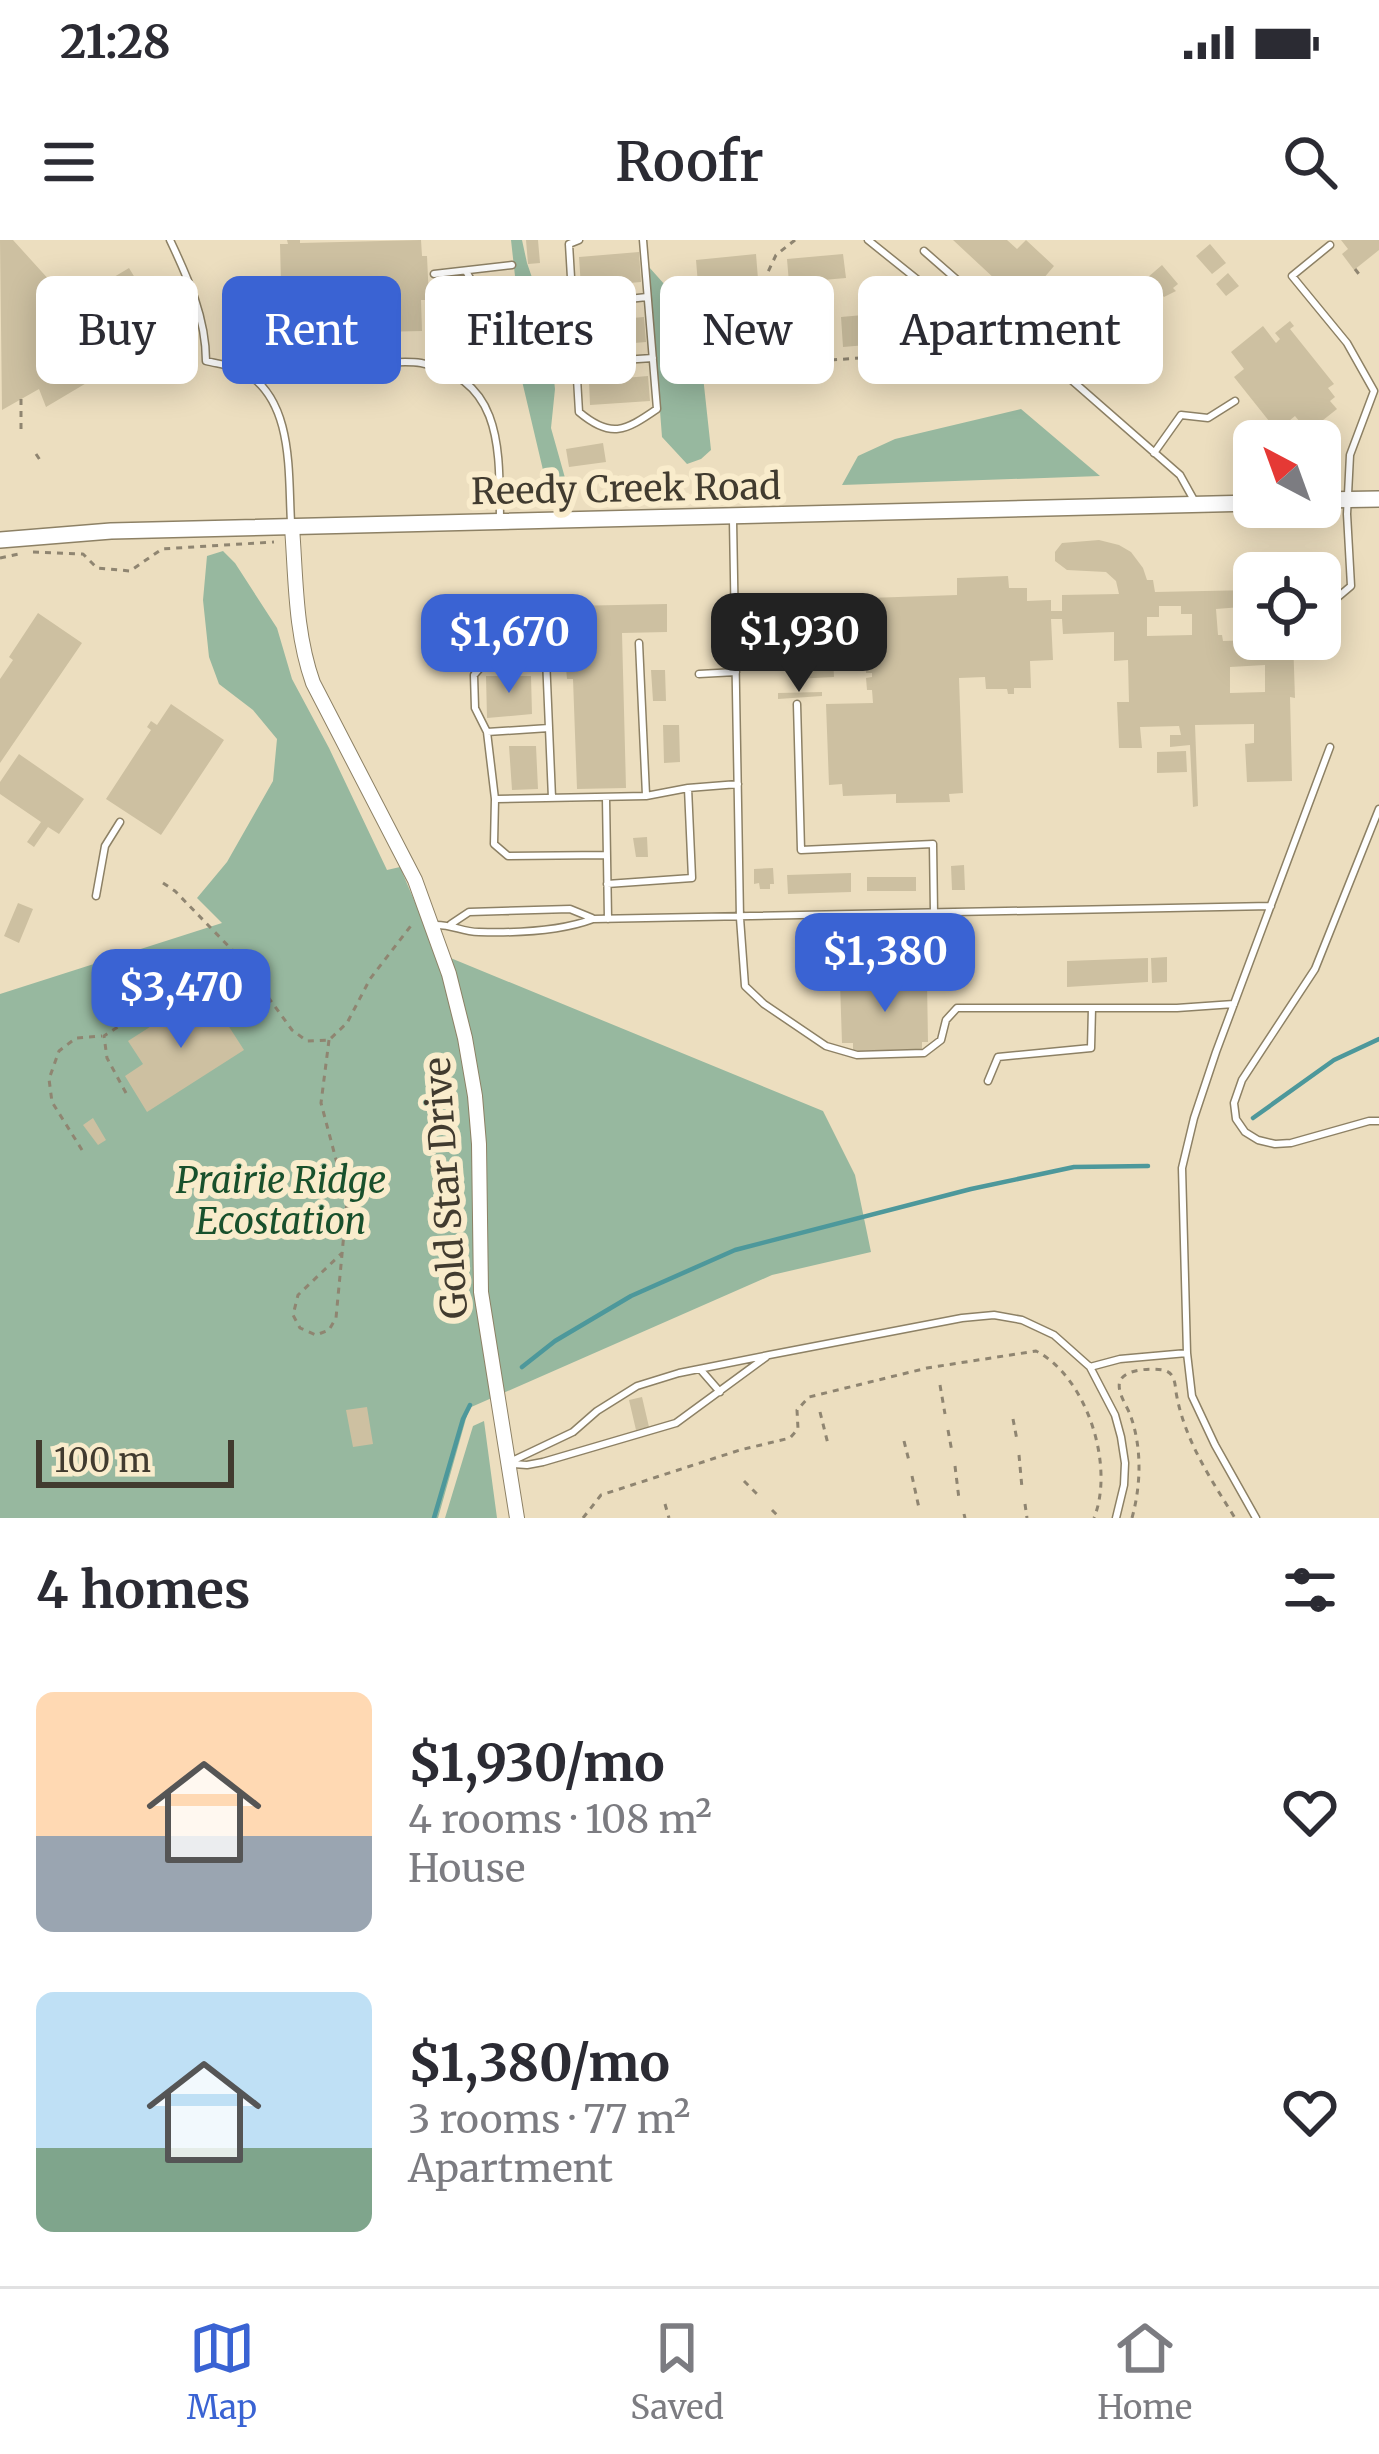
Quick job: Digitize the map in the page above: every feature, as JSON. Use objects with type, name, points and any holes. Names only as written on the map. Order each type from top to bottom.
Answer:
[{"type":"main road","points":[[1341,505],[1379,499]]},
{"type":"main road","name":"Reedy Creek Road","points":[[0,540],[111,531],[292,526],[1233,508]]},
{"type":"street","name":"Gold Star Drive","points":[[292,526],[304,656],[427,909],[465,1038],[479,1144],[481,1292],[518,1518]]},
{"type":"lane","points":[[170,240],[192,286],[206,341],[206,361],[222,364]]},
{"type":"lane","points":[[571,276],[569,244],[579,240]]},
{"type":"lane","points":[[577,384],[579,412],[598,428],[627,430],[657,409],[643,240]]},
{"type":"lane","points":[[868,240],[913,276]]},
{"type":"lane","points":[[1330,245],[1292,276],[1347,343],[1374,391],[1350,455],[1351,586],[1341,594]]},
{"type":"lane","points":[[924,251],[953,276]]},
{"type":"lane","points":[[434,274],[512,266]]},
{"type":"lane","points":[[466,271],[468,276]]},
{"type":"lane","points":[[636,298],[648,297]]},
{"type":"lane","points":[[636,359],[653,358]]},
{"type":"lane","points":[[259,384],[278,408],[292,526]]},
{"type":"lane","points":[[469,384],[479,393],[497,433],[500,521]]},
{"type":"lane","points":[[1076,384],[1180,476],[1197,505]]},
{"type":"lane","points":[[1154,452],[1181,415],[1208,418],[1235,400]]},
{"type":"lane","points":[[733,516],[745,986],[826,1046],[857,1055],[924,1053],[941,1040],[946,1020],[957,1008],[1234,1004]]},
{"type":"lane","points":[[639,643],[646,796]]},
{"type":"lane","points":[[552,798],[546,658],[488,659],[474,675],[475,708],[487,732],[495,799],[494,844],[508,856],[607,855]]},
{"type":"lane","points":[[699,674],[736,672]]},
{"type":"lane","points":[[796,704],[801,850],[933,844],[934,914]]},
{"type":"lane","points":[[487,732],[549,728]]},
{"type":"lane","points":[[1256,1518],[1192,1396],[1183,1168],[1194,1118],[1330,747]]},
{"type":"lane","points":[[495,799],[646,796],[738,784]]},
{"type":"lane","points":[[607,884],[692,878],[688,788]]},
{"type":"lane","points":[[606,798],[608,919]]},
{"type":"lane","points":[[1379,809],[1316,969],[1241,1080],[1234,1103],[1236,1119],[1245,1132],[1275,1144],[1379,1121]]},
{"type":"lane","points":[[96,896],[105,846],[120,822]]},
{"type":"lane","points":[[433,925],[451,924],[478,932],[572,927],[593,919],[1270,906]]},
{"type":"lane","points":[[451,924],[469,912],[570,909],[593,919]]},
{"type":"lane","points":[[988,1082],[998,1057],[1090,1048],[1092,1008]]},
{"type":"lane","points":[[509,1463],[573,1432],[637,1386],[769,1355],[994,1315],[1022,1320],[1054,1335],[1090,1366],[1121,1437],[1124,1485],[1116,1518]]},
{"type":"lane","points":[[1090,1366],[1187,1353]]},
{"type":"lane","points":[[509,1463],[543,1462],[676,1423],[769,1355]]},
{"type":"lane","points":[[700,1369],[720,1392]]},
{"type":"path","points":[[768,276],[776,255],[795,240]]},
{"type":"path","points":[[1355,269],[1362,278]]},
{"type":"path","points":[[20,399],[21,429]]},
{"type":"path","points":[[36,454],[42,463]]},
{"type":"path","points":[[1341,506],[1347,506]]},
{"type":"path","points":[[0,558],[30,552],[82,554],[97,568],[130,571],[162,549],[276,542]]},
{"type":"path","points":[[164,883],[239,957],[292,1030],[307,1041],[328,1040],[347,1023],[370,980],[427,909]]},
{"type":"path","points":[[82,1150],[52,1102],[49,1078],[59,1051],[76,1039],[104,1036],[214,965],[239,957]]},
{"type":"path","points":[[104,1036],[107,1058],[126,1093]]},
{"type":"path","points":[[328,1040],[321,1103],[347,1201],[336,1318],[329,1330],[316,1335],[300,1328],[293,1315],[298,1295],[342,1252]]},
{"type":"path","points":[[583,1518],[604,1494],[790,1438],[798,1429],[796,1409],[809,1397],[926,1368],[1031,1351],[1047,1357],[1061,1372],[1092,1425],[1101,1486],[1094,1518]]},
{"type":"path","points":[[1132,1518],[1139,1482],[1138,1452],[1120,1382],[1133,1371],[1165,1367],[1174,1380],[1192,1445],[1235,1518]]},
{"type":"path","points":[[940,1385],[945,1414]]},
{"type":"path","points":[[820,1412],[828,1444]]},
{"type":"path","points":[[1013,1419],[1017,1440]]},
{"type":"path","points":[[948,1430],[952,1451]]},
{"type":"path","points":[[904,1442],[909,1461]]},
{"type":"path","points":[[1019,1455],[1022,1488]]},
{"type":"path","points":[[955,1466],[959,1498]]},
{"type":"path","points":[[912,1476],[920,1508]]},
{"type":"path","points":[[744,1481],[758,1496]]},
{"type":"path","points":[[665,1504],[669,1518]]},
{"type":"path","points":[[1025,1504],[1027,1518]]},
{"type":"path","points":[[772,1510],[780,1518]]},
{"type":"green space","points":[[511,240],[522,240],[531,276],[515,276]]},
{"type":"green space","points":[[649,267],[660,279],[660,384],[704,384],[711,450],[687,464],[662,437]]},
{"type":"green space","points":[[523,384],[554,384],[551,428],[567,485],[543,470]]},
{"type":"green space","points":[[1021,409],[1100,476],[842,485],[858,456],[895,439]]},
{"type":"green space","name":"Prairie Ridge Ecostation","points":[[223,551],[277,628],[292,679],[387,870],[400,867],[436,952],[823,1111],[855,1175],[871,1252],[772,1275],[469,1408],[438,1518],[0,1518],[0,994],[222,923],[197,898],[227,862],[273,781],[277,739],[253,710],[219,684],[209,657],[203,600],[207,556]]},
{"type":"green space","points":[[484,1421],[497,1518],[445,1518],[473,1426]]},
{"type":"building","points":[[0,240],[13,240],[46,276],[36,276],[36,384],[85,384],[46,407],[39,389],[2,410]]},
{"type":"building","points":[[287,240],[421,240],[428,276],[425,300],[421,300],[422,331],[401,331],[401,276],[281,276],[280,244],[288,244]]},
{"type":"building","points":[[526,240],[538,240],[540,263],[528,264]]},
{"type":"building","points":[[953,240],[1007,240],[1017,249],[1026,240],[1054,266],[1046,276],[992,276]]},
{"type":"building","points":[[1341,240],[1379,240],[1379,250],[1354,270],[1342,254],[1348,249]]},
{"type":"building","points":[[1210,244],[1226,263],[1212,274],[1196,256]]},
{"type":"building","points":[[639,252],[641,282],[636,282],[636,276],[580,276],[579,257]]},
{"type":"building","points":[[756,254],[758,276],[697,276],[696,260]]},
{"type":"building","points":[[843,254],[846,278],[788,276],[787,259]]},
{"type":"building","points":[[1162,265],[1178,284],[1173,288],[1176,291],[1164,297],[1163,276],[1149,276]]},
{"type":"building","points":[[1228,273],[1239,286],[1226,296],[1216,284]]},
{"type":"building","points":[[858,315],[858,346],[843,347],[841,317]]},
{"type":"building","points":[[644,317],[646,342],[636,343],[636,318]]},
{"type":"building","points":[[1290,321],[1294,326],[1290,329],[1334,384],[1328,388],[1337,409],[1323,420],[1295,416],[1268,420],[1234,377],[1244,369],[1231,352],[1263,326],[1276,343],[1280,339],[1275,333]]},
{"type":"building","points":[[648,376],[650,401],[590,405],[589,384],[636,384],[636,377]]},
{"type":"building","points":[[603,443],[606,462],[569,467],[566,449]]},
{"type":"building","points":[[1099,540],[1131,552],[1147,580],[1153,580],[1155,592],[1233,590],[1233,608],[1216,609],[1218,635],[1223,641],[1233,641],[1233,660],[1294,660],[1292,781],[1247,782],[1245,744],[1254,743],[1254,724],[1195,725],[1198,806],[1193,807],[1190,745],[1170,747],[1170,735],[1181,735],[1179,726],[1140,727],[1142,748],[1119,748],[1117,702],[1129,702],[1128,660],[1114,661],[1114,632],[1063,634],[1062,619],[1051,619],[1053,660],[1030,661],[1031,688],[1014,688],[1014,694],[1008,694],[1007,689],[986,689],[985,677],[959,678],[963,793],[949,794],[950,802],[896,803],[896,794],[843,796],[842,784],[829,785],[826,704],[873,703],[866,678],[872,677],[866,673],[865,644],[871,644],[869,598],[957,595],[957,578],[1008,576],[1009,588],[1027,588],[1027,601],[1051,600],[1051,611],[1062,611],[1062,595],[1119,594],[1116,581],[1106,572],[1067,570],[1055,561],[1062,543]],"holes":[[[1159,606],[1181,606],[1181,614],[1192,614],[1192,635],[1147,636],[1147,617],[1159,617]],[[1265,665],[1265,692],[1230,693],[1230,667]]]},
{"type":"building","points":[[830,600],[838,657],[833,657],[834,677],[794,679],[793,659],[779,660],[777,621],[783,620],[782,602]]},
{"type":"building","points":[[667,604],[667,632],[622,633],[626,788],[577,789],[573,679],[567,679],[566,668],[573,668],[572,635],[475,637],[474,615]]},
{"type":"building","points":[[38,613],[82,643],[0,763],[0,679]]},
{"type":"building","points":[[767,619],[769,665],[756,666],[755,620]]},
{"type":"building","points":[[463,641],[474,641],[474,663],[463,663]]},
{"type":"building","points":[[651,670],[665,670],[666,701],[653,701]]},
{"type":"building","points":[[486,676],[531,676],[532,714],[487,718]]},
{"type":"building","points":[[822,692],[822,696],[778,699],[778,693]]},
{"type":"building","points":[[171,704],[224,740],[161,835],[106,799],[151,730],[147,727],[151,721],[157,725]]},
{"type":"building","points":[[663,725],[679,725],[680,762],[664,763]]},
{"type":"building","points":[[509,746],[536,746],[538,789],[512,790]]},
{"type":"building","points":[[1186,751],[1187,772],[1157,773],[1157,752]]},
{"type":"building","points":[[19,754],[84,799],[59,834],[48,827],[34,847],[27,842],[41,822],[0,794],[0,782]]},
{"type":"building","points":[[647,837],[648,857],[636,857],[633,838]]},
{"type":"building","points":[[964,865],[965,890],[952,890],[951,866]]},
{"type":"building","points":[[773,868],[770,889],[754,884],[754,869]]},
{"type":"building","points":[[851,873],[851,892],[788,894],[787,875]]},
{"type":"building","points":[[867,877],[916,877],[916,891],[867,891]]},
{"type":"building","points":[[18,903],[33,909],[19,943],[4,936]]},
{"type":"building","points":[[1167,957],[1167,982],[1152,983],[1151,958]]},
{"type":"building","points":[[185,958],[192,968],[148,999],[139,984]]},
{"type":"building","points":[[1148,958],[1148,982],[1067,987],[1067,961]]},
{"type":"building","points":[[927,981],[928,1042],[922,1042],[922,1049],[853,1051],[853,1043],[842,1043],[840,983]]},
{"type":"building","name":"Prairie Ridge Ecostation","points":[[206,991],[244,1050],[147,1112],[125,1076],[143,1064],[128,1041]]},
{"type":"building","points":[[93,1118],[106,1140],[98,1145],[83,1125]]},
{"type":"building","points":[[642,1397],[649,1427],[636,1430],[629,1400]]},
{"type":"building","points":[[367,1407],[373,1444],[353,1447],[346,1410]]},
{"type":"waterway","points":[[1253,1118],[1334,1060],[1379,1039]]},
{"type":"waterway","points":[[522,1367],[555,1341],[631,1296],[735,1250],[1074,1167],[1148,1166]]},
{"type":"waterway","points":[[434,1518],[470,1405]]}]
